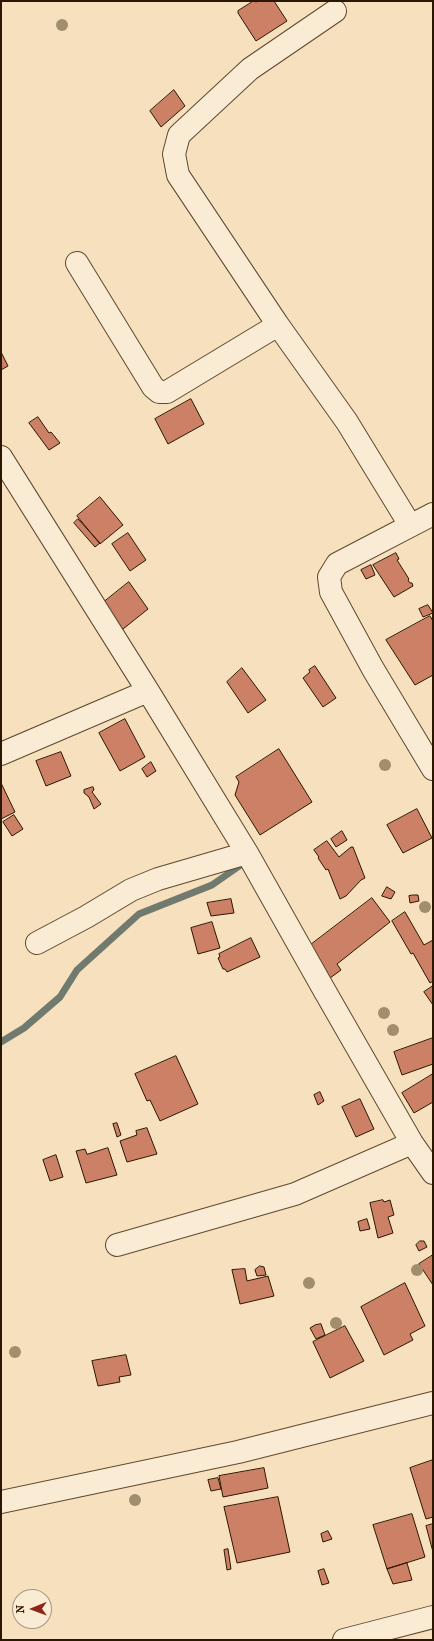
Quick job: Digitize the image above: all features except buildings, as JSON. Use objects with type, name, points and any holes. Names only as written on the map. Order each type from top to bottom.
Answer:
[{"type":"street","points":[[335,11],[250,70],[180,135],[174,154],[178,175],[278,325],[347,422],[410,525]]},
{"type":"street","points":[[77,262],[153,387],[159,392],[168,392],[278,325]]},
{"type":"street","points":[[1,457],[148,691],[247,853],[412,1143],[433,1173]]},
{"type":"street","points":[[433,514],[337,564],[329,577],[331,592],[433,769]]},
{"type":"street","points":[[1,754],[148,691]]},
{"type":"street","points":[[37,943],[86,917],[131,890],[158,879],[247,853]]},
{"type":"street","points":[[117,1245],[295,1194],[412,1143]]},
{"type":"street","points":[[1,1502],[238,1452],[433,1403]]},
{"type":"street","points":[[344,1640],[433,1617]]},
{"type":"waterway","points":[[1,1042],[24,1028],[60,997],[77,970],[139,914],[212,885],[245,862]]}]
